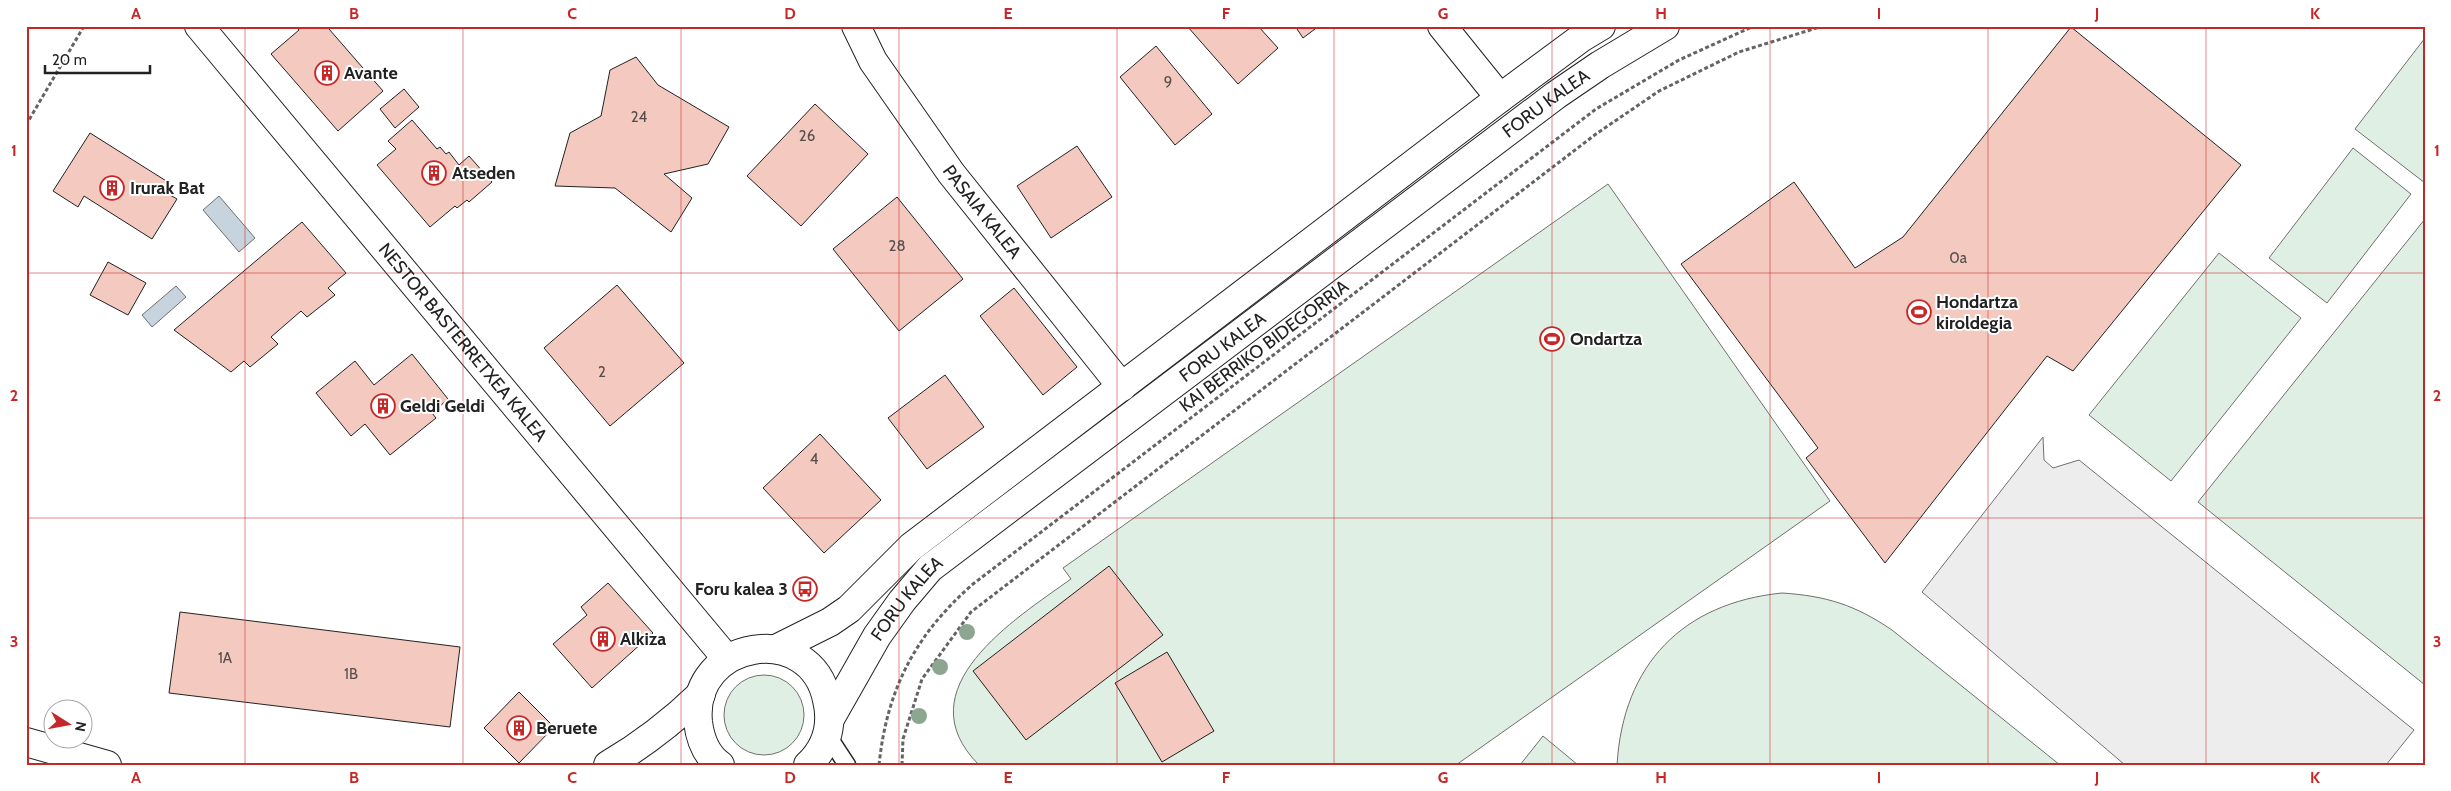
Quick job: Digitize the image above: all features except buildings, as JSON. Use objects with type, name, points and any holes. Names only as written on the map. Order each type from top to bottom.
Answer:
[{"type":"street","name":"NESTOR BASTERRETXEA KALEA","points":[[199,26],[727,659]]},
{"type":"street","name":"PASAIA KALEA","points":[[856,26],[873,60],[951,173],[1122,386]]},
{"type":"street","points":[[1442,26],[1500,98]]},
{"type":"street","name":"FORU KALEA","points":[[776,649],[830,622],[849,609],[911,547],[1500,98],[1601,26]]},
{"type":"street","name":"FORU KALEA","points":[[808,765],[817,756],[829,726],[877,636],[902,601],[930,568],[1556,95],[1600,64],[1665,26]]},
{"type":"street","points":[[720,765],[714,760],[700,736],[697,708],[706,680],[727,659],[750,649],[776,649],[804,661],[824,686],[829,726]]},
{"type":"street","points":[[608,765],[644,743],[671,722],[701,694]]},
{"type":"street","points":[[26,742],[107,765]]},
{"type":"lane","points":[[829,726],[847,765]]},
{"type":"path","points":[[26,125],[84,26]]},
{"type":"path","name":"KAI BERRIKO BIDEGORRIA","points":[[879,765],[882,733],[889,708],[908,661],[938,617],[973,584],[1596,109],[1679,60],[1754,26]]},
{"type":"path","points":[[902,765],[903,739],[922,679],[971,612],[1596,134],[1659,91],[1739,52],[1823,26]]},
{"type":"green space","points":[[2425,38],[2425,183],[2355,129]]},
{"type":"green space","points":[[2353,148],[2411,194],[2327,303],[2269,258]]},
{"type":"green space","name":"Ondartza","points":[[1608,184],[1830,501],[1456,765],[979,765],[959,737],[953,710],[960,683],[976,659],[997,635],[1022,614],[1071,579],[1063,568]]},
{"type":"green space","points":[[2425,219],[2425,685],[2198,502]]},
{"type":"green space","points":[[2219,253],[2301,318],[2171,481],[2089,415]]},
{"type":"green space","points":[[1782,593],[1827,599],[1853,608],[1878,621],[1892,630],[2060,765],[1617,765],[1622,729],[1631,697],[1646,669],[1665,645],[1688,625],[1715,610],[1747,599]]},
{"type":"green space","points":[[756,675],[772,675],[793,686],[804,707],[804,723],[793,744],[772,755],[756,755],[742,749],[730,737],[724,723],[724,707],[730,693],[742,681]]},
{"type":"green space","points":[[1543,736],[1578,765],[1520,765]]},
{"type":"shaded area","points":[[219,196],[255,238],[239,252],[203,210]]},
{"type":"shaded area","points":[[176,286],[186,297],[152,327],[142,315]]},
{"type":"shaded area","points":[[2043,437],[2044,460],[2053,468],[2079,460],[2414,730],[2386,765],[2125,765],[1922,592]]},
{"type":"place","name":"Avante","points":[[327,73]]},
{"type":"place","name":"Atseden","points":[[434,173]]},
{"type":"place","name":"Irurak Bat","points":[[112,188]]},
{"type":"place","name":"Hondartza kiroldegia","points":[[1919,312]]},
{"type":"place","name":"Ondartza","points":[[1552,339]]},
{"type":"place","name":"Geldi Geldi","points":[[383,406]]},
{"type":"place","name":"Foru kalea 3","points":[[805,589]]},
{"type":"place","name":"Alkiza","points":[[603,639]]},
{"type":"place","name":"Beruete","points":[[519,728]]}]
